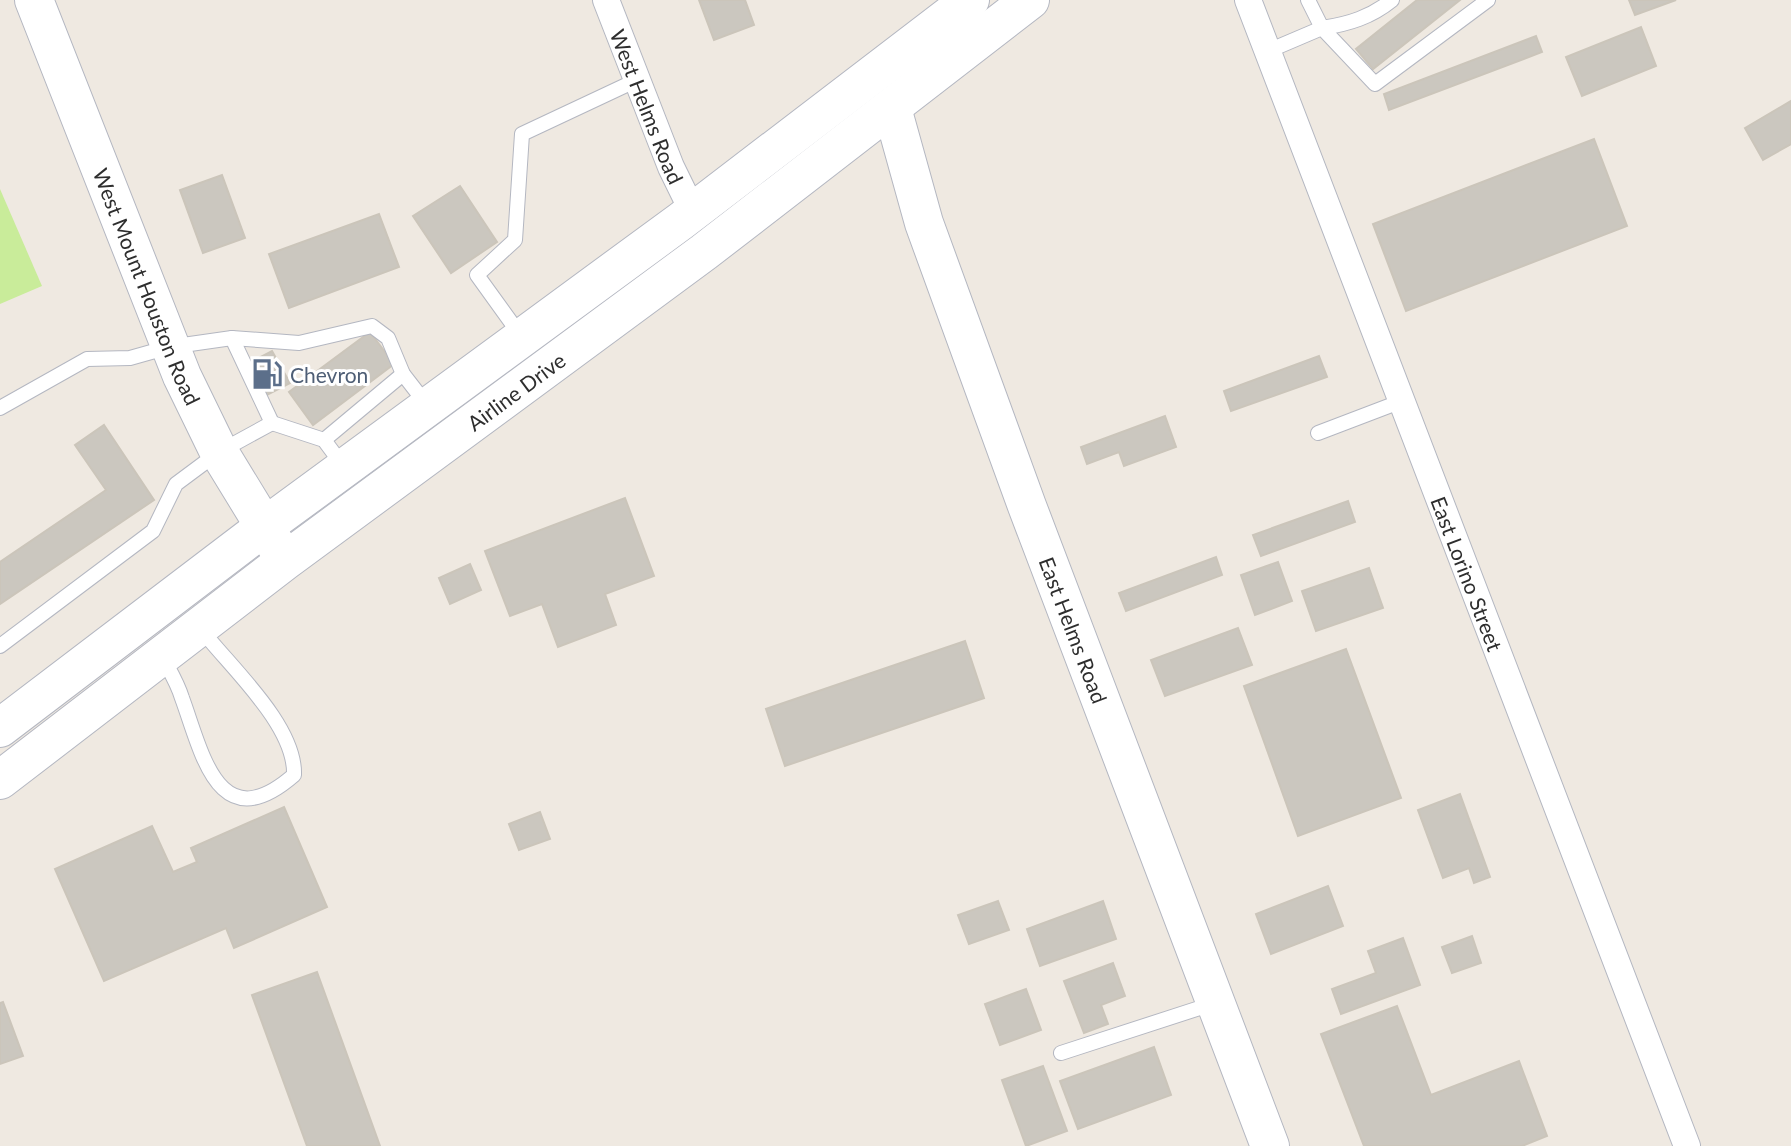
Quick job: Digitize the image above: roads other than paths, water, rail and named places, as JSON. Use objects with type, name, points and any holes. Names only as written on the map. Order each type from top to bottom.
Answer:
[{"type":"main road","name":"West Mount Houston Road","points":[[34,0],[169,347],[219,452],[285,561]]},
{"type":"main road","name":"Airline Drive","points":[[0,728],[264,527],[334,454],[428,406],[693,212],[970,0]]},
{"type":"main road","name":"Airline Drive","points":[[0,780],[285,561],[704,253],[1030,0]]},
{"type":"main road","name":"East Helms Road","points":[[892,108],[924,223],[1003,441],[1270,1146]]},
{"type":"street","name":"West Helms Road","points":[[606,0],[671,167],[693,212]]},
{"type":"street","name":"East Lorino Street","points":[[1248,0],[1687,1146]]},
{"type":"lane","points":[[1308,0],[1322,28],[1375,84],[1488,0]]},
{"type":"lane","points":[[1268,51],[1322,28],[1343,25],[1375,14],[1392,0]]},
{"type":"lane","points":[[521,337],[477,275],[515,240],[522,134],[637,80]]},
{"type":"lane","points":[[0,408],[87,359],[130,358],[169,347],[232,338],[299,343],[372,326],[388,338],[402,374],[428,406]]},
{"type":"lane","points":[[232,338],[272,423],[334,454],[402,374]]},
{"type":"lane","points":[[1318,433],[1402,401]]},
{"type":"lane","points":[[0,646],[153,531],[176,484],[219,452],[272,423]]},
{"type":"lane","points":[[162,656],[181,693],[209,774],[224,792],[240,797],[256,797],[284,784],[294,775],[294,764],[270,712],[199,627]]},
{"type":"lane","points":[[1061,1053],[1216,1002]]},
{"type":"place","name":"Chevron","points":[[267,374]]}]
